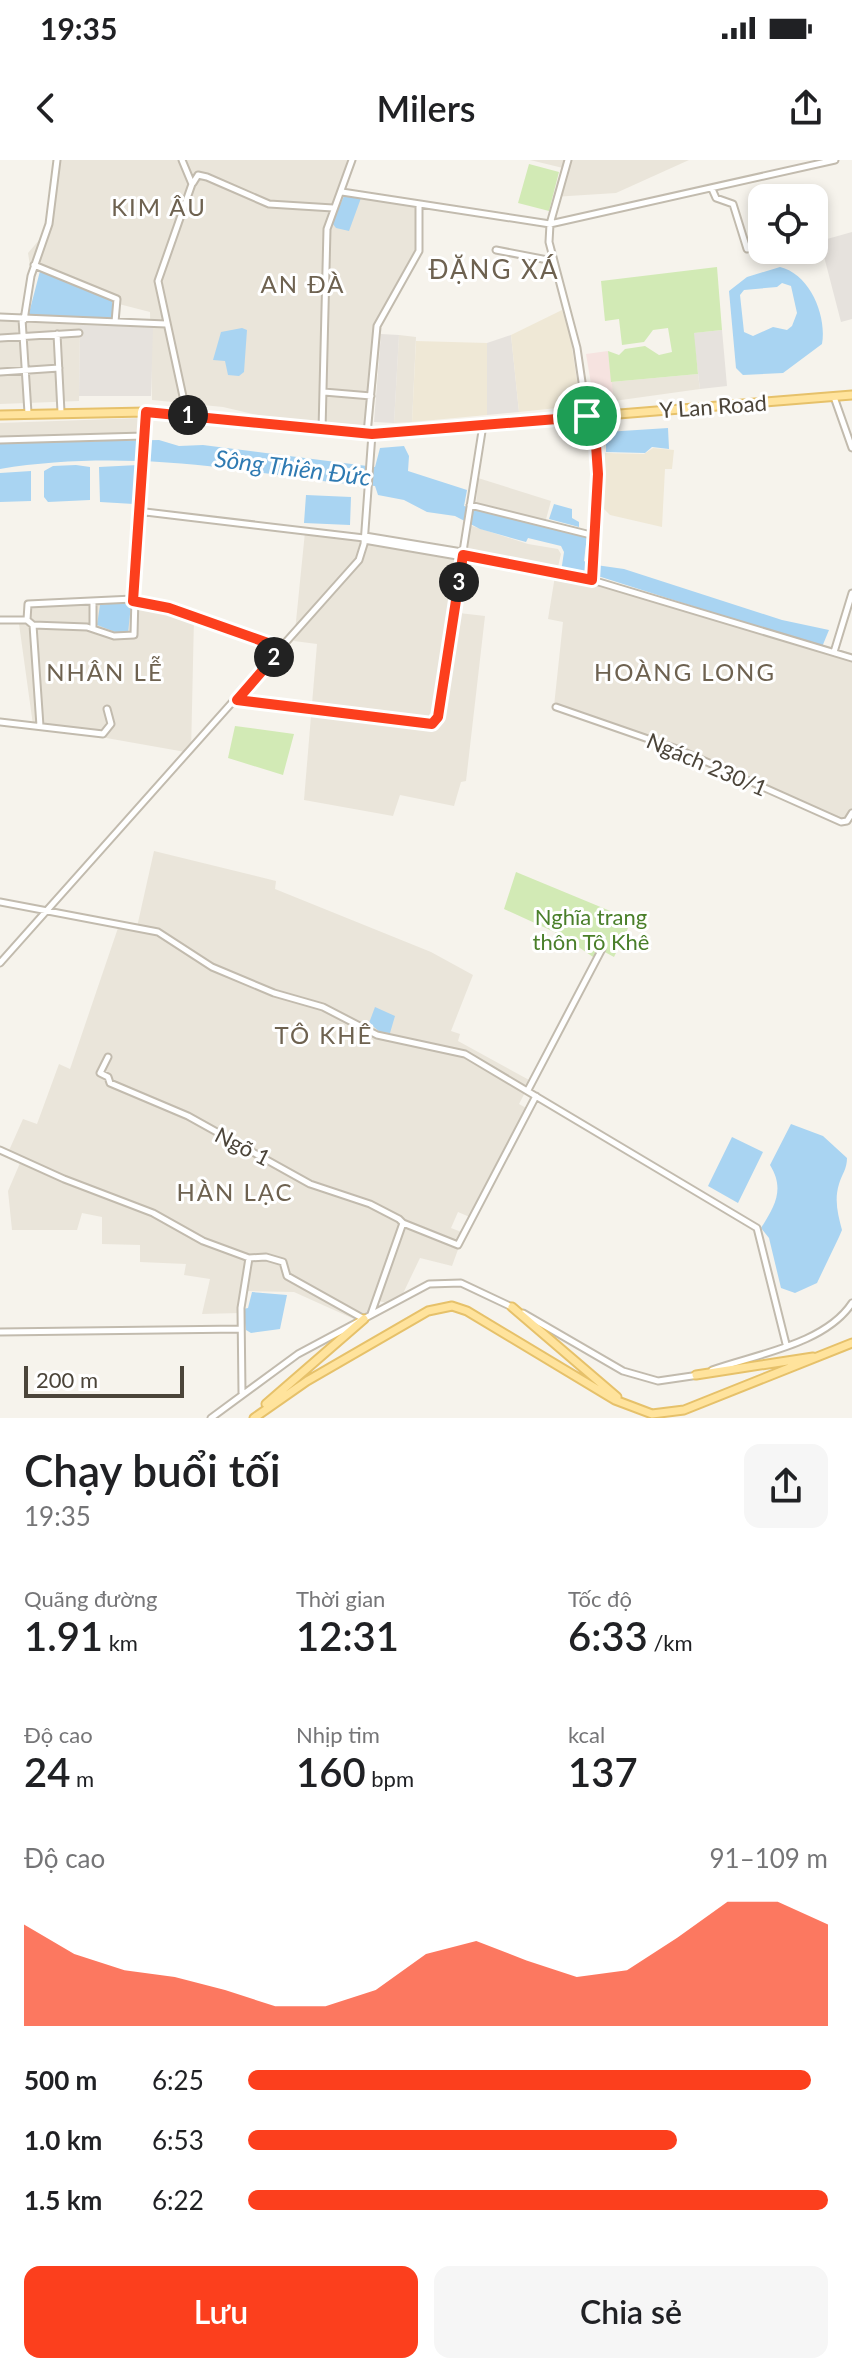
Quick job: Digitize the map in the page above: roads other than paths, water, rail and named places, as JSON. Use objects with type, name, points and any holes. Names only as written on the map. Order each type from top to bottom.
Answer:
[{"type":"main road","name":"Y Lan Road","points":[[0,415],[146,412],[370,434],[852,395]]},
{"type":"main road","points":[[252,1418],[318,1374],[428,1311],[446,1306],[467,1311],[626,1405],[652,1414],[684,1410],[852,1343]]},
{"type":"main road","points":[[512,1307],[626,1405]]},
{"type":"main road","points":[[252,1418],[367,1317]]},
{"type":"main road","points":[[696,1375],[827,1355]]},
{"type":"street","points":[[28,413],[23,320],[34,265],[49,224],[57,160]]},
{"type":"street","points":[[182,160],[192,184]]},
{"type":"street","points":[[322,431],[326,242],[333,208],[342,192],[352,160]]},
{"type":"street","points":[[568,160],[550,224],[553,261],[577,348],[598,474],[592,580]]},
{"type":"street","points":[[798,160],[800,169]]},
{"type":"street","points":[[342,192],[550,224],[835,160]]},
{"type":"street","points":[[187,415],[158,281],[192,184],[198,175],[269,204],[333,208]]},
{"type":"street","points":[[712,189],[716,198],[733,204],[747,249]]},
{"type":"street","points":[[0,963],[356,564],[364,538],[371,455],[371,396],[380,319],[421,245],[419,204]]},
{"type":"street","points":[[496,250],[553,261]]},
{"type":"street","points":[[34,265],[117,299],[115,322]]},
{"type":"street","points":[[0,317],[166,324]]},
{"type":"street","points":[[0,338],[79,333]]},
{"type":"street","points":[[57,334],[61,412]]},
{"type":"street","points":[[0,372],[59,368]]},
{"type":"street","points":[[324,392],[371,396]]},
{"type":"street","points":[[834,397],[852,448]]},
{"type":"street","points":[[0,620],[93,628],[114,636],[134,635],[137,511],[146,412]]},
{"type":"street","points":[[237,700],[396,722],[434,723],[483,425]]},
{"type":"street","points":[[0,440],[144,436]]},
{"type":"street","points":[[470,505],[595,536]]},
{"type":"street","points":[[137,511],[364,538],[592,580],[852,658]]},
{"type":"street","points":[[834,652],[852,593]]},
{"type":"street","points":[[27,620],[28,604],[133,600],[169,608],[282,648]]},
{"type":"street","points":[[93,601],[93,628]]},
{"type":"street","points":[[33,625],[40,726]]},
{"type":"street","name":"Ngách 230/1","points":[[556,707],[680,750],[841,822],[847,821],[852,813]]},
{"type":"street","points":[[0,722],[103,734],[111,724],[107,709]]},
{"type":"street","points":[[0,902],[158,932],[195,958],[236,978],[323,1007],[377,1035],[460,1052],[528,1090],[757,1228],[786,1344]]},
{"type":"street","points":[[528,1090],[602,949]]},
{"type":"street","name":"Ngõ 1","points":[[108,1057],[100,1073],[108,1077],[110,1083],[188,1116],[310,1184],[370,1204],[403,1223]]},
{"type":"street","points":[[367,1317],[403,1223],[458,1245],[536,1096]]},
{"type":"street","points":[[0,1150],[64,1179],[148,1210],[203,1241],[249,1258],[266,1257],[283,1262],[287,1276],[367,1317]]},
{"type":"street","points":[[242,1393],[241,1329],[249,1258]]},
{"type":"street","points":[[211,1418],[298,1354],[429,1284],[461,1283],[512,1307],[623,1371],[658,1381],[696,1375],[821,1332],[842,1318],[852,1303]]},
{"type":"street","points":[[0,1332],[241,1329]]},
{"type":"water","points":[[345,194],[361,198],[349,231],[336,228],[332,223]]},
{"type":"water","points":[[780,267],[791,271],[808,287],[819,309],[822,344],[783,373],[743,375],[736,368],[729,291],[747,277]],"holes":[[[782,283],[791,286],[797,313],[792,326],[787,330],[773,327],[753,336],[744,332],[740,295],[744,290],[777,287]]]},
{"type":"water","points":[[40,271],[112,300],[112,318],[28,317]]},
{"type":"water","points":[[247,330],[244,372],[239,376],[228,375],[225,361],[213,360],[221,332]]},
{"type":"water","points":[[668,428],[669,449],[652,447],[645,453],[606,452],[606,432]]},
{"type":"water","name":"Sông Thiên Đức","points":[[159,440],[179,446],[203,445],[375,467],[380,448],[404,446],[409,456],[408,471],[467,490],[464,506],[587,536],[584,561],[589,564],[624,569],[782,620],[829,630],[822,647],[601,577],[561,572],[564,552],[561,546],[528,538],[526,542],[480,529],[455,516],[427,512],[404,500],[378,495],[375,486],[140,461],[83,461],[0,469],[0,443]]},
{"type":"water","points":[[138,465],[134,504],[100,502],[99,467]]},
{"type":"water","points":[[53,466],[90,467],[90,500],[48,502],[44,497],[44,471]]},
{"type":"water","points":[[31,471],[31,501],[0,502],[0,473]]},
{"type":"water","points":[[306,495],[351,497],[350,525],[304,523]]},
{"type":"water","points":[[554,504],[572,509],[572,518],[579,522],[579,527],[549,519]]},
{"type":"water","points":[[123,602],[131,605],[128,633],[118,633],[97,625],[100,605]]},
{"type":"water","points":[[375,1007],[395,1016],[390,1033],[380,1032],[369,1023]]},
{"type":"water","points":[[791,1124],[823,1136],[847,1158],[837,1196],[842,1230],[817,1283],[795,1293],[781,1288],[769,1238],[761,1228],[777,1190],[770,1165]]},
{"type":"water","points":[[732,1137],[763,1152],[738,1203],[708,1186]]},
{"type":"water","points":[[252,1292],[287,1295],[280,1329],[251,1333],[246,1330],[243,1309],[248,1308]]},
{"type":"district","name":"KIM ÂU","points":[[159,206]]},
{"type":"district","name":"ĐẶNG XÁ","points":[[494,269]]},
{"type":"district","name":"AN ĐÀ","points":[[303,283]]},
{"type":"district","name":"NHÂN LỄ","points":[[105,671]]},
{"type":"district","name":"HOÀNG LONG","points":[[685,671]]},
{"type":"district","name":"TÔ KHÊ","points":[[324,1034]]},
{"type":"district","name":"HÀN LẠC","points":[[235,1191]]},
{"type":"park label","name":"Nghĩa trang thôn Tô Khê","points":[[591,928]]}]
